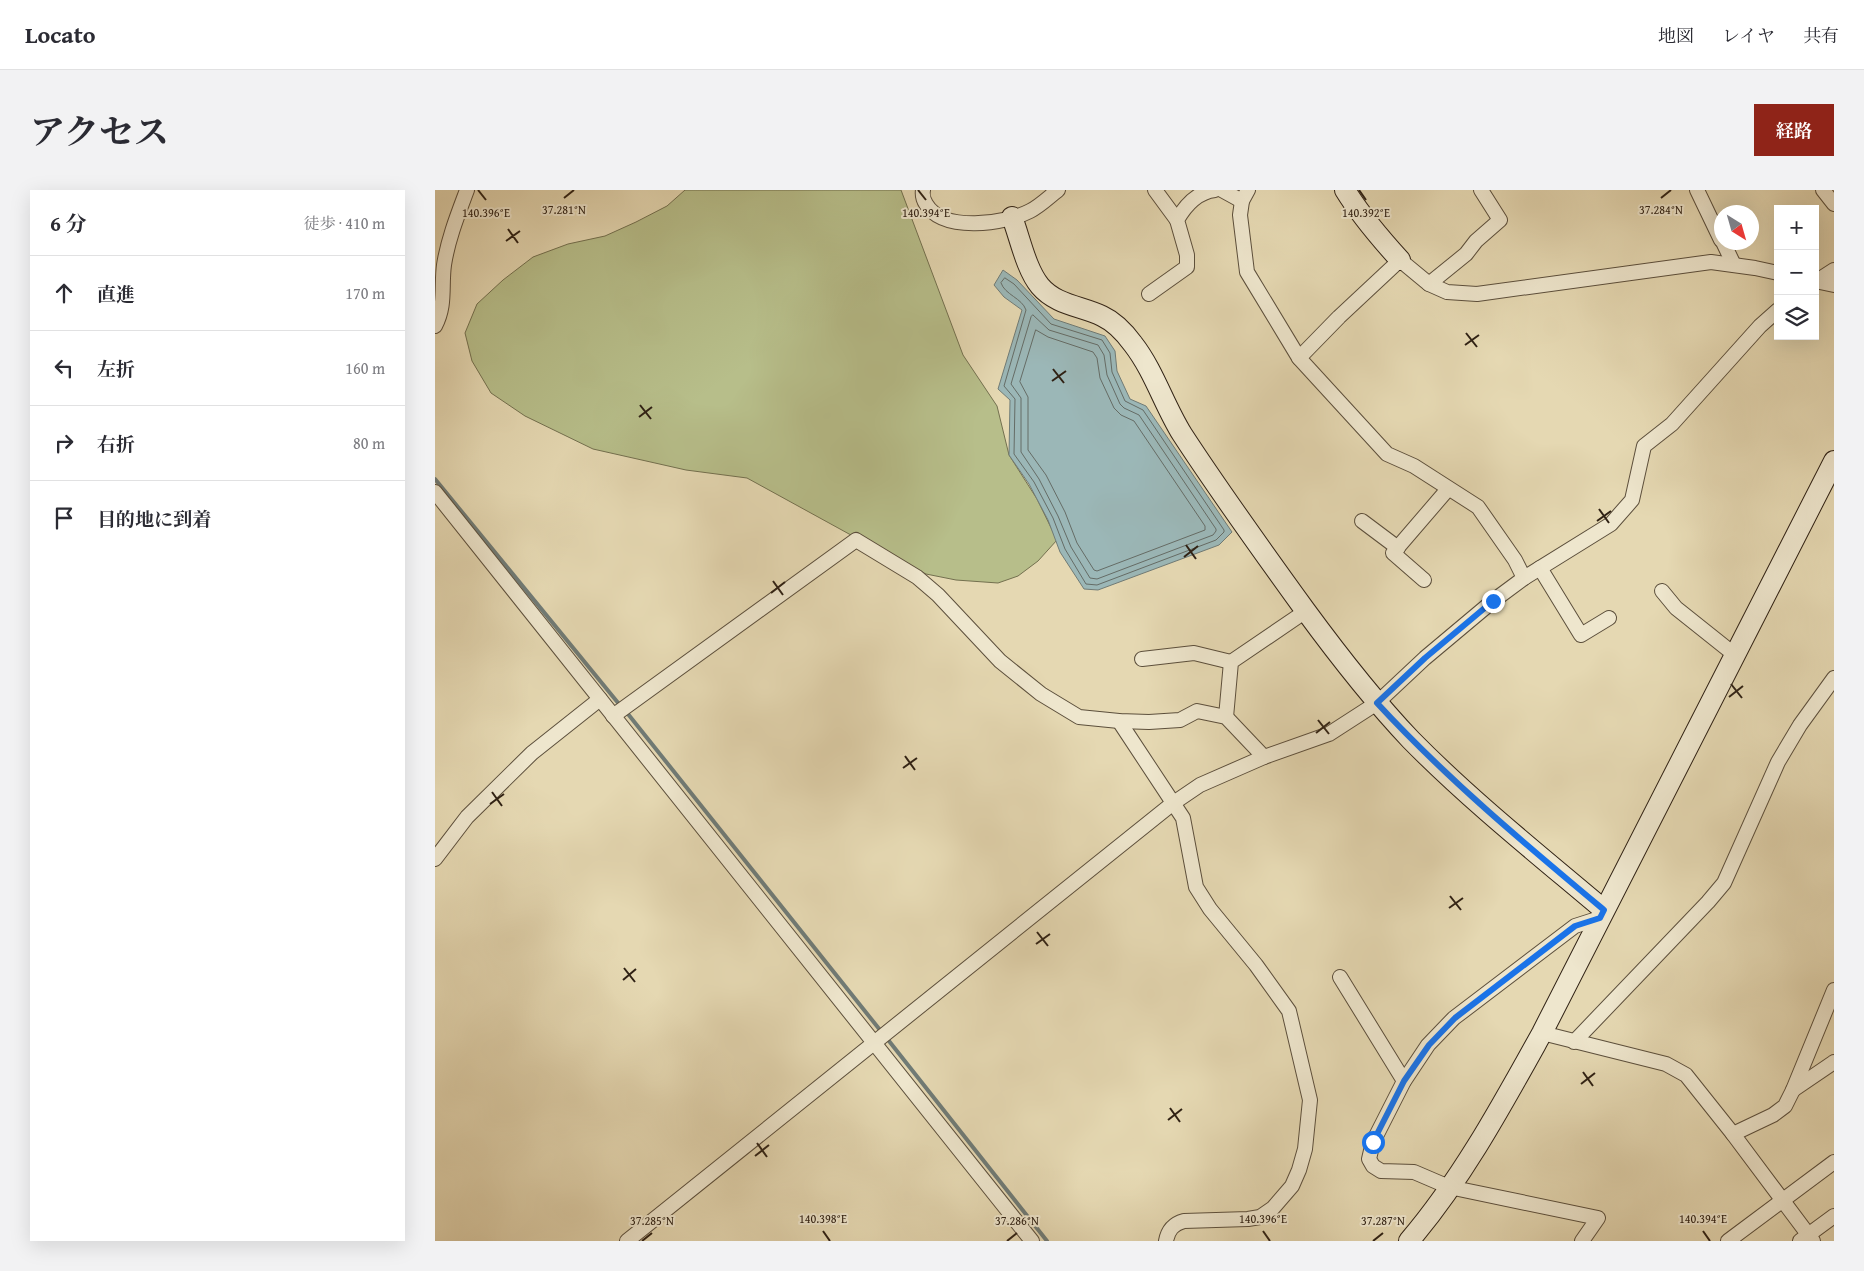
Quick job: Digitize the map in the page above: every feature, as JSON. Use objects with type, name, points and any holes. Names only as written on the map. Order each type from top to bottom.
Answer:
[{"type":"street","points":[[435,326],[441,314],[447,250],[467,190]]},
{"type":"street","points":[[923,190],[922,197],[931,212],[947,221],[973,224],[1012,217],[1030,211],[1058,190]]},
{"type":"street","points":[[1149,294],[1187,268],[1187,255],[1177,220],[1155,190]]},
{"type":"street","points":[[1177,220],[1184,208],[1196,197],[1215,190]]},
{"type":"street","points":[[1221,190],[1245,195],[1240,214],[1247,272],[1299,358],[1387,454],[1414,466],[1478,507],[1515,560],[1524,578]]},
{"type":"street","points":[[1345,190],[1377,235],[1400,260],[1429,284],[1447,292],[1477,294],[1711,262],[1774,272]]},
{"type":"street","points":[[1429,284],[1466,254],[1476,241],[1500,220],[1481,190]]},
{"type":"street","points":[[1697,190],[1714,225]]},
{"type":"street","points":[[1823,190],[1834,204]]},
{"type":"street","points":[[1012,217],[1032,272],[1040,286],[1051,296],[1066,304],[1102,316],[1126,334],[1137,348],[1181,432],[1306,611],[1377,703],[1411,740],[1473,799],[1602,914]]},
{"type":"street","points":[[1726,250],[1734,265]]},
{"type":"street","points":[[1299,358],[1339,317],[1400,260]]},
{"type":"street","points":[[1819,279],[1834,270]]},
{"type":"street","points":[[1819,282],[1834,285]]},
{"type":"street","points":[[627,1241],[1172,804],[1200,784],[1264,757],[1329,734],[1377,703],[1425,658],[1485,607],[1524,578],[1611,524],[1632,500],[1644,446],[1672,424],[1760,326],[1774,314]]},
{"type":"street","points":[[1409,1241],[1426,1221],[1485,1132],[1541,1033],[1834,461]]},
{"type":"street","points":[[1424,580],[1393,553],[1448,489]]},
{"type":"street","points":[[435,492],[1032,1241]]},
{"type":"street","points":[[1362,521],[1397,548]]},
{"type":"street","points":[[613,716],[856,540],[917,577],[938,595],[1000,661],[1041,694],[1079,717],[1119,721],[1180,720],[1197,711],[1226,717],[1264,757]]},
{"type":"street","points":[[1540,568],[1581,634],[1609,618]]},
{"type":"street","points":[[1663,591],[1676,608],[1735,655]]},
{"type":"street","points":[[1142,658],[1194,653],[1231,662],[1306,611]]},
{"type":"street","points":[[1226,717],[1231,662]]},
{"type":"street","points":[[1574,1042],[1723,884],[1778,762],[1800,724],[1834,678]]},
{"type":"street","points":[[435,859],[467,818],[532,753],[600,699]]},
{"type":"street","points":[[1119,721],[1183,818],[1196,888],[1289,1011],[1310,1100],[1305,1148],[1295,1178],[1285,1196],[1273,1208],[1260,1217],[1248,1219],[1184,1221],[1176,1223],[1167,1233],[1166,1241]]},
{"type":"street","points":[[1582,1241],[1598,1218],[1449,1187],[1414,1172],[1381,1171],[1373,1166],[1369,1159],[1373,1142],[1404,1081],[1429,1045],[1455,1018],[1575,926],[1602,914]]},
{"type":"street","points":[[1340,977],[1404,1081]]},
{"type":"street","points":[[1733,1134],[1773,1115],[1785,1106],[1834,990]]},
{"type":"street","points":[[1541,1033],[1677,1068],[1686,1075],[1733,1134],[1783,1200],[1807,1239],[1834,1216]]},
{"type":"street","points":[[1793,1090],[1834,1062]]},
{"type":"street","points":[[1728,1241],[1834,1162]]},
{"type":"green space","points":[[685,190],[901,190],[963,355],[997,406],[1009,455],[1037,499],[1057,540],[1038,561],[1018,576],[998,583],[956,580],[926,574],[891,557],[747,478],[686,470],[593,449],[525,416],[491,393],[472,361],[465,333],[477,304],[503,280],[533,257],[568,244],[605,236],[667,206]]},
{"type":"water","points":[[1003,270],[1017,280],[1054,319],[1105,336],[1115,351],[1117,371],[1130,399],[1146,406],[1232,532],[1219,545],[1098,590],[1084,589],[1060,552],[1048,520],[1029,484],[1009,455],[1010,400],[998,389],[1022,310],[1004,297],[994,285]]},
{"type":"waterway","points":[[435,479],[619,704]]},
{"type":"waterway","points":[[628,714],[880,1030]]},
{"type":"waterway","points":[[889,1041],[1047,1241]]},
{"type":"route","points":[[1373,1142],[1404,1081],[1429,1045],[1455,1018],[1575,926],[1600,918],[1604,910],[1473,799],[1411,740],[1377,703],[1425,658],[1493,601]]}]
